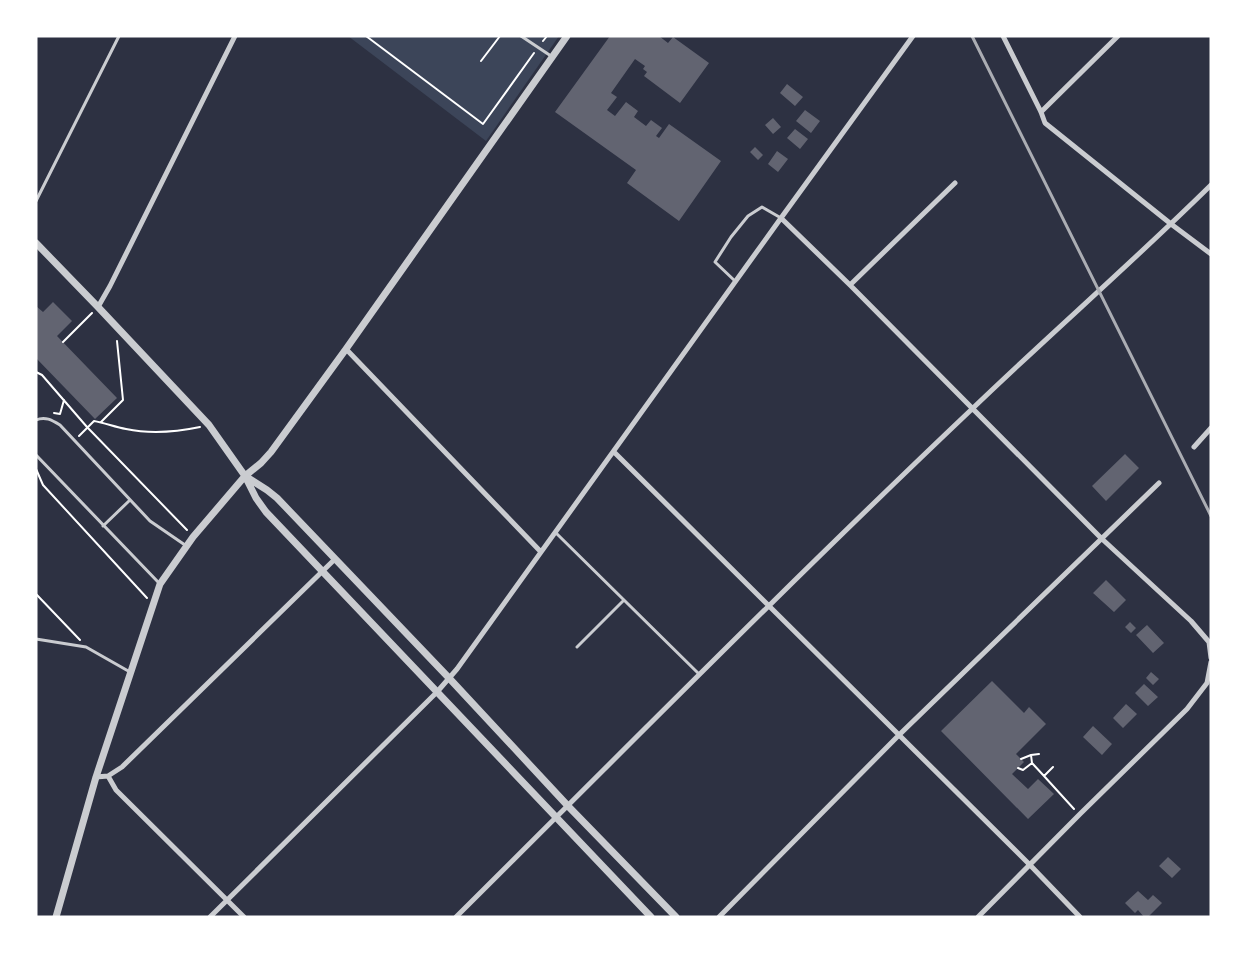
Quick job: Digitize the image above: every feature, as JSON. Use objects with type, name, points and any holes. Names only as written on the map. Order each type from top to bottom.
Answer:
[{"type":"street","points":[[98,307],[235,36]]},
{"type":"street","points":[[56,917],[96,777],[160,584],[194,537],[245,476],[271,452],[567,36]]},
{"type":"street","points":[[210,917],[437,692],[461,664],[913,36]]},
{"type":"street","points":[[1003,36],[1045,123],[1211,254]]},
{"type":"street","points":[[1041,112],[1118,36]]},
{"type":"street","points":[[850,285],[955,183]]},
{"type":"street","points":[[456,917],[972,408],[1211,185]]},
{"type":"street","points":[[781,218],[1101,538],[1191,621],[1209,642],[1211,660],[1207,683],[1187,709],[978,917]]},
{"type":"street","points":[[36,243],[209,425],[245,476],[266,512],[651,917]]},
{"type":"street","points":[[346,349],[541,552]]},
{"type":"street","points":[[1194,447],[1211,428]]},
{"type":"street","points":[[614,452],[1080,917]]},
{"type":"street","points":[[245,476],[277,498],[676,917]]},
{"type":"street","points":[[719,917],[899,735],[1159,483]]},
{"type":"street","points":[[96,777],[108,776],[122,767],[335,559]]},
{"type":"street","points":[[108,776],[116,790],[244,917]]},
{"type":"lane","points":[[36,201],[119,36]]},
{"type":"lane","points":[[521,36],[552,57]]},
{"type":"lane","points":[[735,281],[715,262],[731,237],[748,216],[762,207],[781,218]]},
{"type":"lane","points":[[36,420],[51,419],[60,425],[150,521],[187,546]]},
{"type":"lane","points":[[36,455],[160,584]]},
{"type":"lane","points":[[103,525],[130,500]]},
{"type":"lane","points":[[555,532],[699,675]]},
{"type":"lane","points":[[577,647],[623,601]]},
{"type":"lane","points":[[36,639],[86,647],[130,672]]},
{"type":"lane","points":[[1207,683],[1211,689]]},
{"type":"path","points":[[366,36],[483,124],[547,36]]},
{"type":"path","points":[[482,61],[500,36]]},
{"type":"path","points":[[63,342],[98,307]]},
{"type":"path","points":[[101,422],[123,400],[115,325]]},
{"type":"path","points":[[36,372],[42,375],[87,427],[194,537]]},
{"type":"path","points":[[47,411],[60,414],[64,400]]},
{"type":"path","points":[[74,440],[94,421],[146,432],[183,431],[209,425]]},
{"type":"path","points":[[36,471],[43,485],[152,604]]},
{"type":"path","points":[[36,594],[86,647]]},
{"type":"path","points":[[1021,759],[1039,754]]},
{"type":"path","points":[[1031,755],[1032,763],[1080,814]]},
{"type":"path","points":[[1018,768],[1023,771],[1032,763]]},
{"type":"path","points":[[1044,776],[1053,767]]},
{"type":"shaded area","points":[[348,36],[559,36],[486,141]]},
{"type":"building","points":[[610,36],[659,36],[668,43],[673,37],[709,63],[680,103],[644,76],[647,72],[643,69],[645,66],[635,59],[611,93],[617,97],[607,110],[615,116],[626,102],[638,111],[634,117],[646,126],[651,120],[662,128],[656,136],[659,138],[669,124],[721,161],[679,221],[627,183],[636,170],[555,112]]},
{"type":"building","points":[[787,84],[803,97],[795,106],[780,93]]},
{"type":"building","points":[[805,110],[820,121],[811,133],[796,121]]},
{"type":"building","points":[[773,118],[781,127],[773,134],[765,125]]},
{"type":"building","points":[[795,129],[808,139],[800,149],[787,138]]},
{"type":"building","points":[[755,147],[763,155],[758,160],[750,152]]},
{"type":"building","points":[[777,151],[788,159],[778,172],[768,164]]},
{"type":"building","points":[[53,302],[72,321],[57,336],[117,398],[95,419],[36,358],[36,306],[43,312]]},
{"type":"building","points":[[1125,454],[1139,468],[1106,501],[1092,486]]},
{"type":"building","points":[[1106,580],[1126,600],[1114,612],[1093,593]]},
{"type":"building","points":[[1130,622],[1136,628],[1131,633],[1125,627]]},
{"type":"building","points":[[1147,625],[1164,643],[1153,653],[1136,635]]},
{"type":"building","points":[[1151,672],[1159,679],[1153,685],[1146,678]]},
{"type":"building","points":[[992,681],[1024,713],[1029,707],[1046,724],[1016,754],[1024,762],[1012,774],[1028,789],[1038,779],[1054,794],[1028,819],[941,731]]},
{"type":"building","points":[[1144,684],[1158,697],[1148,706],[1135,693]]},
{"type":"building","points":[[1126,704],[1137,714],[1123,728],[1113,718]]},
{"type":"building","points":[[1093,726],[1112,744],[1102,755],[1083,737]]},
{"type":"building","points":[[1168,857],[1181,869],[1172,878],[1159,866]]},
{"type":"building","points":[[1138,891],[1148,900],[1153,895],[1162,903],[1148,917],[1144,917],[1138,910],[1135,913],[1125,903]]},
{"type":"railway","points":[[972,36],[1211,516]]}]
